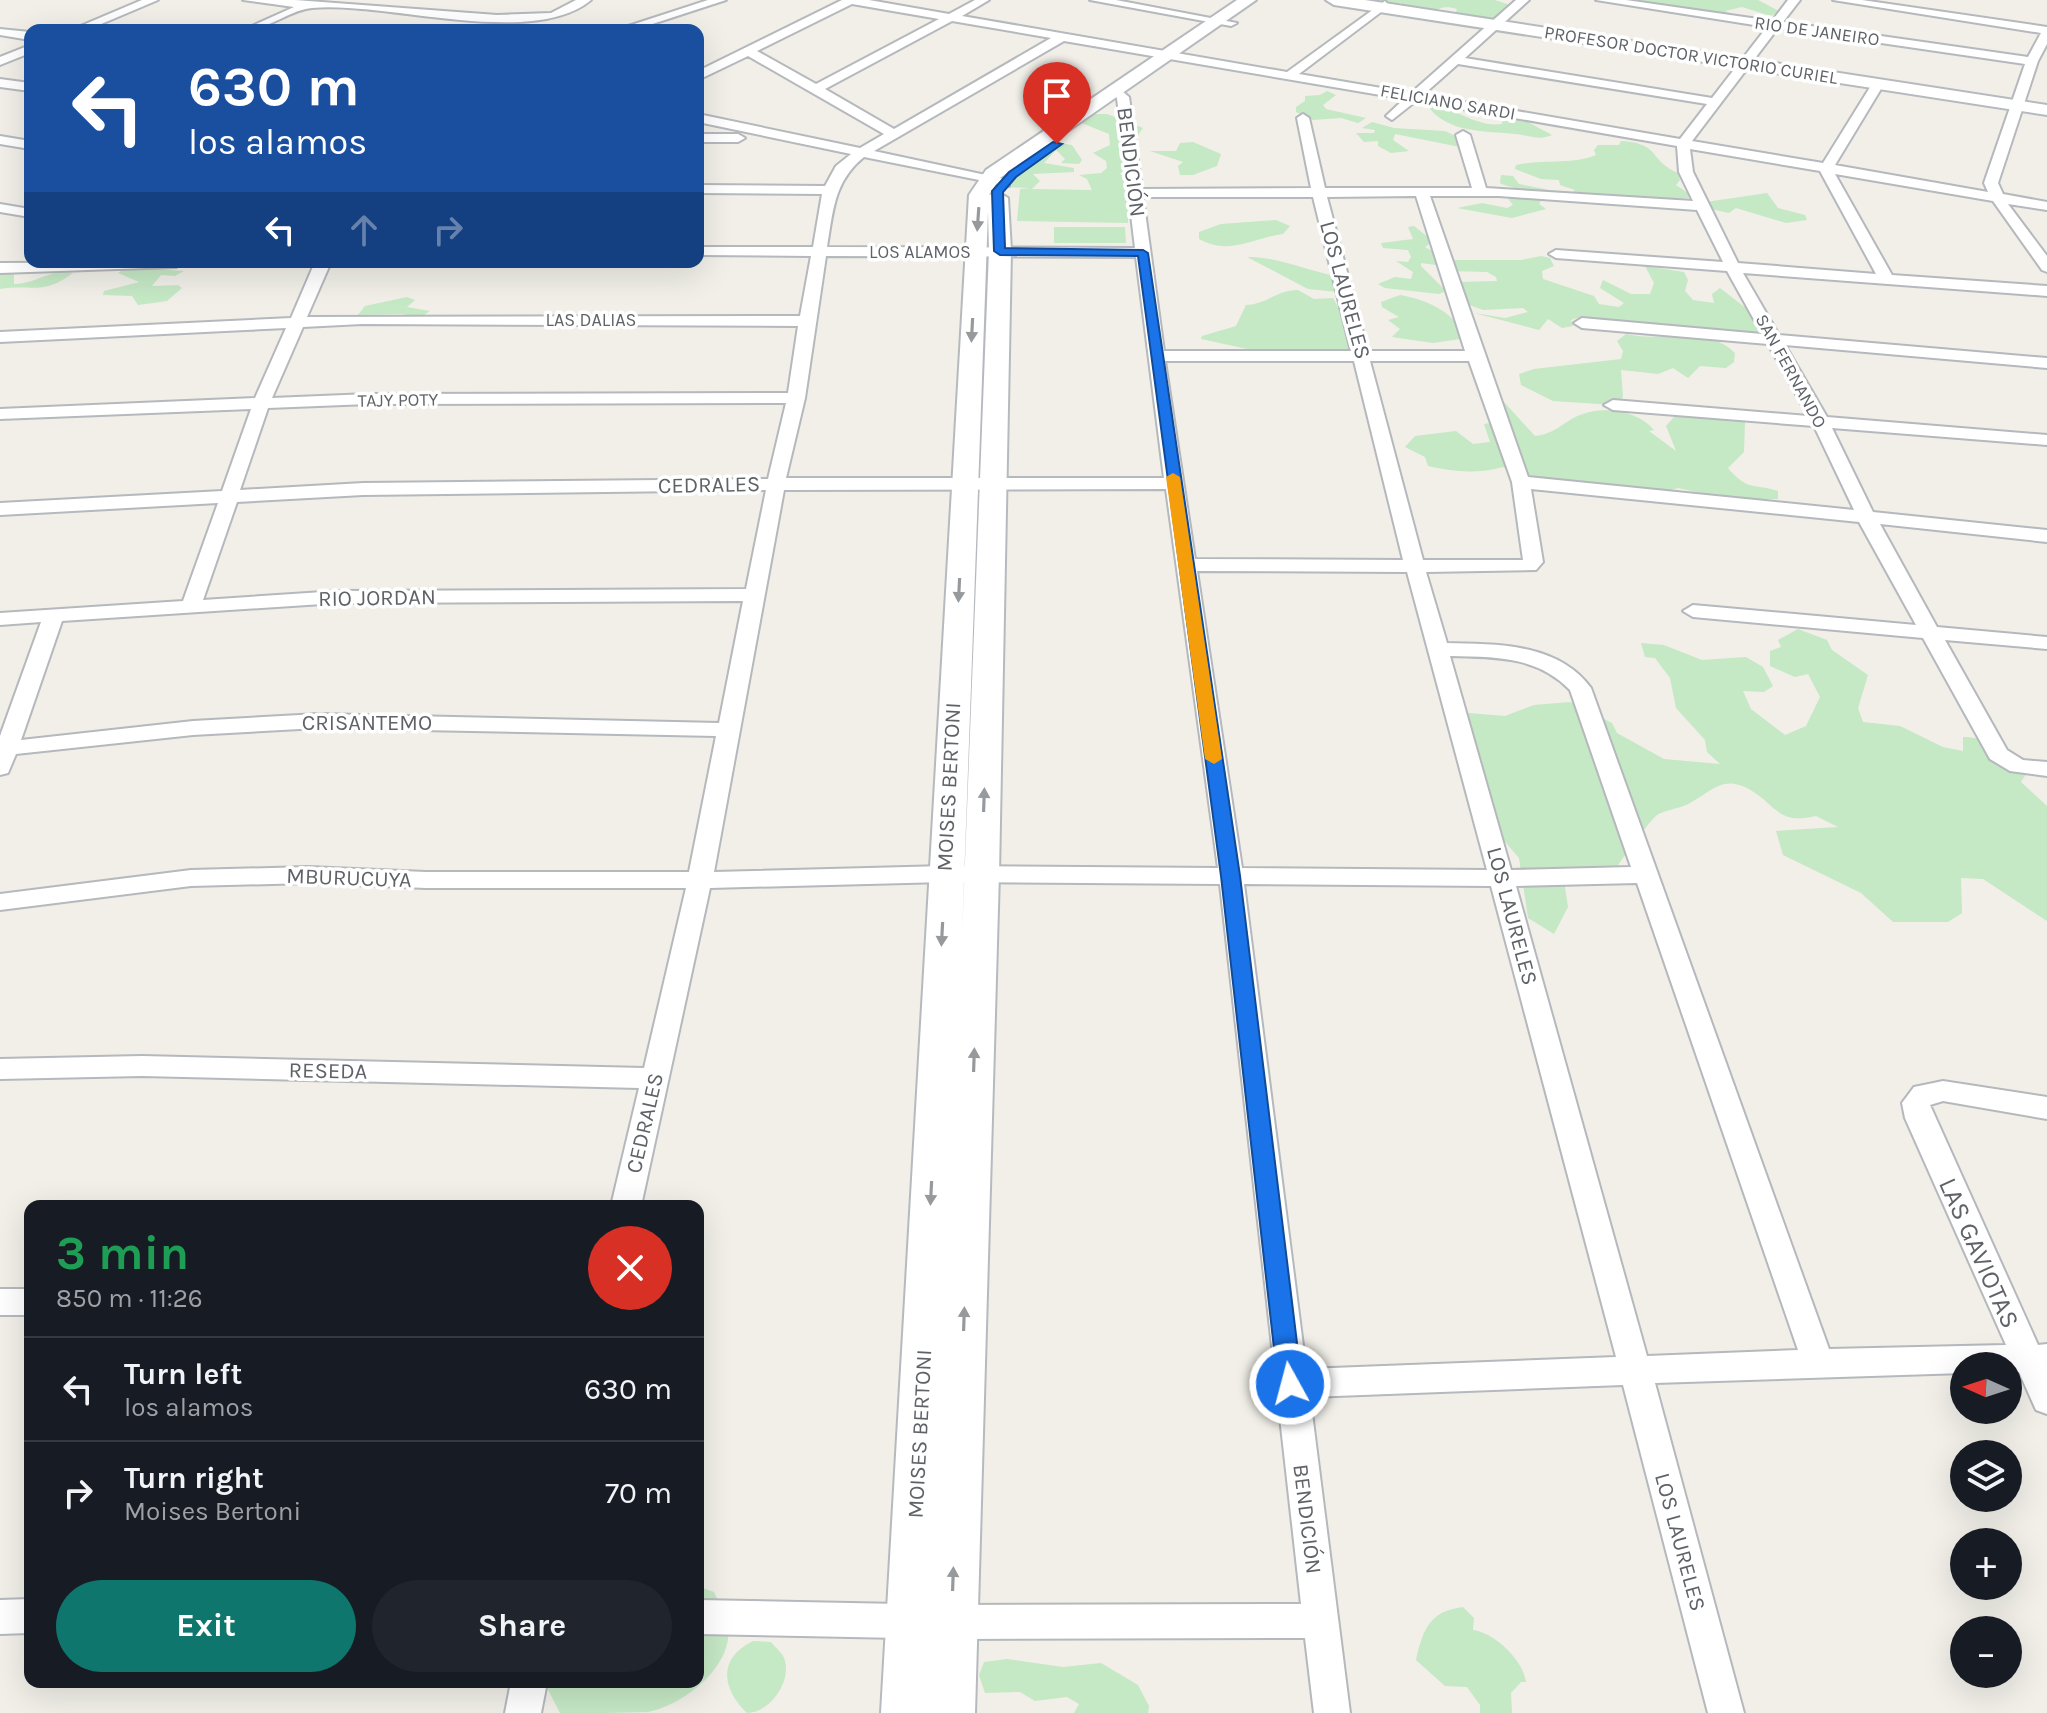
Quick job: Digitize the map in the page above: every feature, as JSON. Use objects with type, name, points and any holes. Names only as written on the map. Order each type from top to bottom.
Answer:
[{"type":"street","points":[[92,24],[152,0]]},
{"type":"street","points":[[249,0],[314,2],[497,18],[553,16],[585,0]]},
{"type":"street","points":[[427,14],[456,0]]},
{"type":"street","points":[[642,24],[720,0]]},
{"type":"street","points":[[704,73],[850,0]]},
{"type":"street","name":"FELICIANO SARDI","points":[[850,0],[2047,206]]},
{"type":"street","points":[[816,89],[983,0]]},
{"type":"street","points":[[1096,0],[1224,22]]},
{"type":"street","points":[[1224,22],[1248,0]]},
{"type":"street","points":[[704,119],[996,181],[1224,22],[1264,0]]},
{"type":"street","name":"PROFESOR DOCTOR VICTORIO CURIEL","points":[[1334,0],[2018,104]]},
{"type":"street","name":"PROFESOR DOCTOR VICTORIO CURIEL","points":[[1358,0],[1384,6]]},
{"type":"street","points":[[1392,116],[1523,0]]},
{"type":"street","name":"RIO DE JANEIRO","points":[[1602,0],[2032,61]]},
{"type":"street","points":[[1684,143],[1794,0]]},
{"type":"street","points":[[1839,0],[1924,6],[2047,31],[2032,61],[1992,173],[1996,198],[2028,235],[2047,267]]},
{"type":"street","points":[[263,24],[314,2]]},
{"type":"street","points":[[1290,75],[1384,6]]},
{"type":"street","points":[[488,24],[497,18]]},
{"type":"street","points":[[0,32],[24,35]]},
{"type":"street","points":[[1062,37],[861,153],[841,169],[830,190],[796,398],[776,484],[1174,483]]},
{"type":"street","points":[[0,61],[24,51]]},
{"type":"street","points":[[750,52],[894,134]]},
{"type":"street","points":[[1456,60],[1716,102]]},
{"type":"street","name":"PROFESOR DOCTOR VICTORIO CURIEL","points":[[1746,62],[2047,108]]},
{"type":"street","points":[[0,83],[24,86]]},
{"type":"street","points":[[1878,84],[1826,169],[1886,278]]},
{"type":"street","name":"BENDICIÓN","points":[[1120,94],[1231,876],[1332,1713]]},
{"type":"street","name":"LOS LAURELES","points":[[1303,118],[1319,193],[1414,563],[1726,1713]]},
{"type":"street","points":[[1463,135],[1480,192]]},
{"type":"street","points":[[704,138],[781,137]]},
{"type":"street","points":[[0,140],[24,144]]},
{"type":"street","name":"SAN FERNANDO","points":[[1684,143],[1683,163],[1733,268],[1819,419],[1867,519],[1998,754],[2018,766],[2047,769]]},
{"type":"street","name":"MOISES BERTONI","points":[[949,1713],[982,874],[979,484],[988,252],[998,191],[996,181]]},
{"type":"street","points":[[704,189],[830,190]]},
{"type":"street","points":[[1135,193],[1423,195],[1480,192],[1702,206]]},
{"type":"street","points":[[1186,565],[1414,563],[1529,566],[1533,562],[1521,482],[1475,356],[1423,195]]},
{"type":"street","points":[[0,208],[24,212]]},
{"type":"street","name":"LOS ALAMOS","points":[[704,251],[1143,253]]},
{"type":"street","points":[[0,267],[19,253]]},
{"type":"street","points":[[1556,254],[2047,291]]},
{"type":"street","points":[[0,267],[24,266]]},
{"type":"street","points":[[190,609],[261,404],[320,268]]},
{"type":"street","name":"LAS DALIAS","points":[[0,337],[297,321],[807,321]]},
{"type":"street","points":[[1582,323],[2047,363]]},
{"type":"street","points":[[1156,356],[1475,356]]},
{"type":"street","name":"TAJY POTY","points":[[0,414],[385,399],[796,398]]},
{"type":"street","points":[[1613,405],[1819,419],[2047,440]]},
{"type":"street","points":[[1521,482],[2047,536]]},
{"type":"street","name":"CEDRALES","points":[[0,509],[363,489],[776,484],[700,880],[627,1200]]},
{"type":"street","name":"MOISES BERTONI","points":[[907,1713],[945,874],[979,484]]},
{"type":"street","name":"RIO JORDAN","points":[[0,619],[338,597],[756,595]]},
{"type":"street","points":[[1693,611],[2047,643]]},
{"type":"street","points":[[3,758],[53,617]]},
{"type":"street","points":[[1438,649],[1539,657],[1569,673],[1580,688],[1818,1363]]},
{"type":"street","name":"CRISANTEMO","points":[[3,758],[193,728],[318,721],[729,730]]},
{"type":"street","name":"MBURUCUYA","points":[[0,902],[191,878],[308,875],[426,880],[700,880],[945,874],[1501,878],[1644,875]]},
{"type":"street","name":"RESEDA","points":[[0,1069],[142,1066],[655,1078]]},
{"type":"street","name":"LAS GAVIOTAS","points":[[2047,1108],[1943,1091],[1924,1094],[1916,1103],[1919,1118],[2036,1357],[2047,1400]]},
{"type":"street","points":[[0,1302],[24,1302]]},
{"type":"street","points":[[1290,1384],[2036,1357]]},
{"type":"street","points":[[0,1617],[24,1616]]},
{"type":"street","points":[[704,1617],[951,1622],[1320,1621]]},
{"type":"street","points":[[523,1713],[528,1688]]},
{"type":"green space","points":[[1368,0],[1495,0],[1522,9],[1504,10],[1503,22],[1455,15],[1457,9],[1453,8],[1437,9],[1431,13],[1400,3],[1390,5]]},
{"type":"green space","points":[[1632,0],[1758,0],[1779,11],[1771,16],[1742,7],[1725,11],[1734,15],[1695,16],[1666,13]]},
{"type":"green space","points":[[1327,91],[1336,95],[1323,105],[1326,109],[1366,118],[1358,123],[1341,118],[1313,120],[1296,112],[1296,107],[1305,101],[1305,96]]},
{"type":"green space","points":[[1428,106],[1448,109],[1483,123],[1502,124],[1502,118],[1524,120],[1552,135],[1538,138],[1467,129],[1445,121]]},
{"type":"green space","points":[[1089,114],[1107,114],[1143,128],[1128,164],[1120,174],[1134,183],[1128,190],[1128,223],[1017,221],[1020,189],[1030,188],[1003,187],[1003,183],[1020,173],[1055,142],[1072,145],[1082,160],[1079,164],[1061,163],[1065,159],[1056,150],[1044,163],[1074,168],[1074,172],[1033,174],[1040,181],[1032,189],[1092,190],[1087,179],[1079,175],[1101,173],[1107,168],[1106,161],[1093,153],[1110,145],[1109,134],[1079,122]]},
{"type":"green space","points":[[1372,122],[1394,128],[1445,131],[1464,140],[1465,148],[1395,134],[1393,140],[1409,151],[1391,153],[1378,146],[1378,141],[1364,142],[1356,133],[1374,133],[1375,130],[1362,128]]},
{"type":"green space","points":[[1621,141],[1634,142],[1649,149],[1662,163],[1678,173],[1680,180],[1676,185],[1694,197],[1595,197],[1534,191],[1500,183],[1501,175],[1513,176],[1519,184],[1570,194],[1575,190],[1560,185],[1559,180],[1541,179],[1515,169],[1516,165],[1587,158],[1596,155],[1594,150],[1598,145],[1619,145]]},
{"type":"green space","points":[[1193,142],[1221,154],[1217,166],[1193,175],[1180,175],[1178,166],[1183,162],[1150,151],[1176,151],[1180,143]]},
{"type":"green space","points":[[1767,193],[1778,208],[1805,215],[1807,220],[1786,223],[1736,208],[1729,213],[1711,209],[1706,202]]},
{"type":"green space","points":[[1506,196],[1541,201],[1539,204],[1546,209],[1512,218],[1457,208],[1482,203],[1507,208],[1513,205]]},
{"type":"green space","points":[[1276,220],[1290,226],[1283,234],[1231,246],[1210,244],[1199,239],[1199,232],[1221,224]]},
{"type":"green space","points":[[1414,226],[1433,241],[1425,247],[1437,254],[1436,265],[1421,263],[1421,266],[1446,291],[1439,294],[1385,288],[1378,284],[1395,277],[1411,279],[1413,272],[1396,261],[1408,262],[1411,257],[1408,250],[1383,248],[1381,243],[1413,239],[1408,227]]},
{"type":"green space","points":[[1054,227],[1125,227],[1126,243],[1054,243]]},
{"type":"green space","points":[[1541,256],[1550,258],[1554,266],[1542,271],[1543,279],[1594,296],[1599,304],[1619,307],[1624,303],[1600,288],[1603,280],[1631,294],[1650,294],[1654,283],[1645,266],[1684,272],[1688,280],[1685,291],[1693,300],[1714,303],[1712,294],[1720,288],[1751,312],[1761,333],[1577,318],[1571,320],[1573,326],[1562,328],[1548,319],[1539,330],[1474,313],[1505,318],[1528,312],[1523,308],[1483,310],[1464,303],[1460,282],[1497,281],[1496,277],[1487,272],[1450,271],[1454,260],[1521,260]]},
{"type":"green space","points":[[1247,257],[1270,259],[1342,277],[1338,292],[1308,289]]},
{"type":"green space","points":[[126,268],[184,271],[175,276],[161,275],[152,286],[178,285],[182,288],[167,301],[138,305],[132,296],[103,295],[104,291],[139,282],[118,273]]},
{"type":"green space","points":[[0,269],[14,271],[14,284],[56,273],[73,273],[45,287],[0,289]]},
{"type":"green space","points":[[1298,290],[1314,299],[1333,298],[1338,307],[1345,309],[1360,352],[1266,353],[1201,339],[1202,336],[1236,326],[1246,305]]},
{"type":"green space","points":[[1400,295],[1421,300],[1447,314],[1467,338],[1433,343],[1392,337],[1400,329],[1388,320],[1399,317],[1382,307],[1381,302]]},
{"type":"green space","points":[[407,297],[415,300],[407,307],[430,311],[421,317],[358,315],[365,306]]},
{"type":"green space","points":[[1626,334],[1711,339],[1735,353],[1734,362],[1726,368],[1700,366],[1688,378],[1673,368],[1658,374],[1621,370],[1623,397],[1614,405],[1553,401],[1521,385],[1519,374],[1534,369],[1621,359],[1623,351],[1617,341]]},
{"type":"green space","points":[[1504,402],[1535,436],[1554,430],[1580,415],[1610,410],[1639,418],[1654,430],[1649,431],[1676,451],[1666,426],[1674,417],[1723,415],[1745,421],[1744,452],[1728,468],[1746,484],[1778,491],[1778,499],[1733,500],[1678,488],[1658,494],[1536,482],[1503,467],[1475,471],[1447,470],[1428,466],[1425,457],[1405,447],[1415,436],[1456,431],[1473,444],[1490,442],[1484,424],[1505,421]]},
{"type":"green space","points":[[1798,629],[1827,640],[1832,650],[1868,675],[1858,708],[1863,722],[1900,726],[1943,747],[1963,751],[1963,737],[1981,739],[2009,751],[2023,763],[2028,771],[2021,782],[2047,806],[2047,921],[1983,879],[1961,878],[1962,913],[1948,922],[1893,922],[1861,893],[1783,855],[1776,831],[1838,827],[1816,816],[1786,816],[1752,791],[1732,784],[1724,784],[1686,805],[1657,815],[1609,879],[1564,881],[1568,907],[1554,934],[1528,918],[1519,858],[1500,836],[1476,765],[1468,713],[1505,716],[1534,705],[1570,702],[1612,723],[1617,733],[1664,759],[1720,764],[1707,752],[1705,740],[1676,708],[1670,678],[1655,658],[1645,657],[1641,643],[1664,645],[1702,660],[1746,657],[1763,667],[1773,686],[1764,692],[1743,691],[1751,709],[1785,735],[1806,726],[1820,697],[1808,674],[1795,677],[1770,666],[1770,651],[1781,647],[1778,640]]},
{"type":"green space","points":[[704,1588],[714,1592],[726,1617],[728,1637],[717,1666],[704,1682]]},
{"type":"green space","points":[[1463,1607],[1474,1618],[1473,1630],[1499,1642],[1520,1665],[1526,1682],[1521,1682],[1511,1693],[1512,1713],[1480,1713],[1480,1705],[1467,1687],[1445,1686],[1416,1660],[1425,1631],[1435,1617]]},
{"type":"green space","points":[[753,1641],[771,1642],[784,1658],[786,1667],[778,1694],[764,1708],[747,1713],[732,1694],[727,1674],[734,1656]]},
{"type":"green space","points":[[1007,1659],[1063,1667],[1101,1663],[1138,1685],[1149,1706],[1148,1713],[1074,1713],[1079,1704],[1067,1697],[1035,1701],[1020,1692],[985,1693],[979,1675],[984,1662]]},
{"type":"green space","points":[[547,1688],[696,1688],[678,1701],[648,1712],[560,1713]]},
{"type":"slow traffic","points":[[1173,477],[1214,759]]},
{"type":"route","points":[[1057,144],[1013,175],[998,191],[1000,251],[1143,253],[1231,876],[1290,1384]]}]
